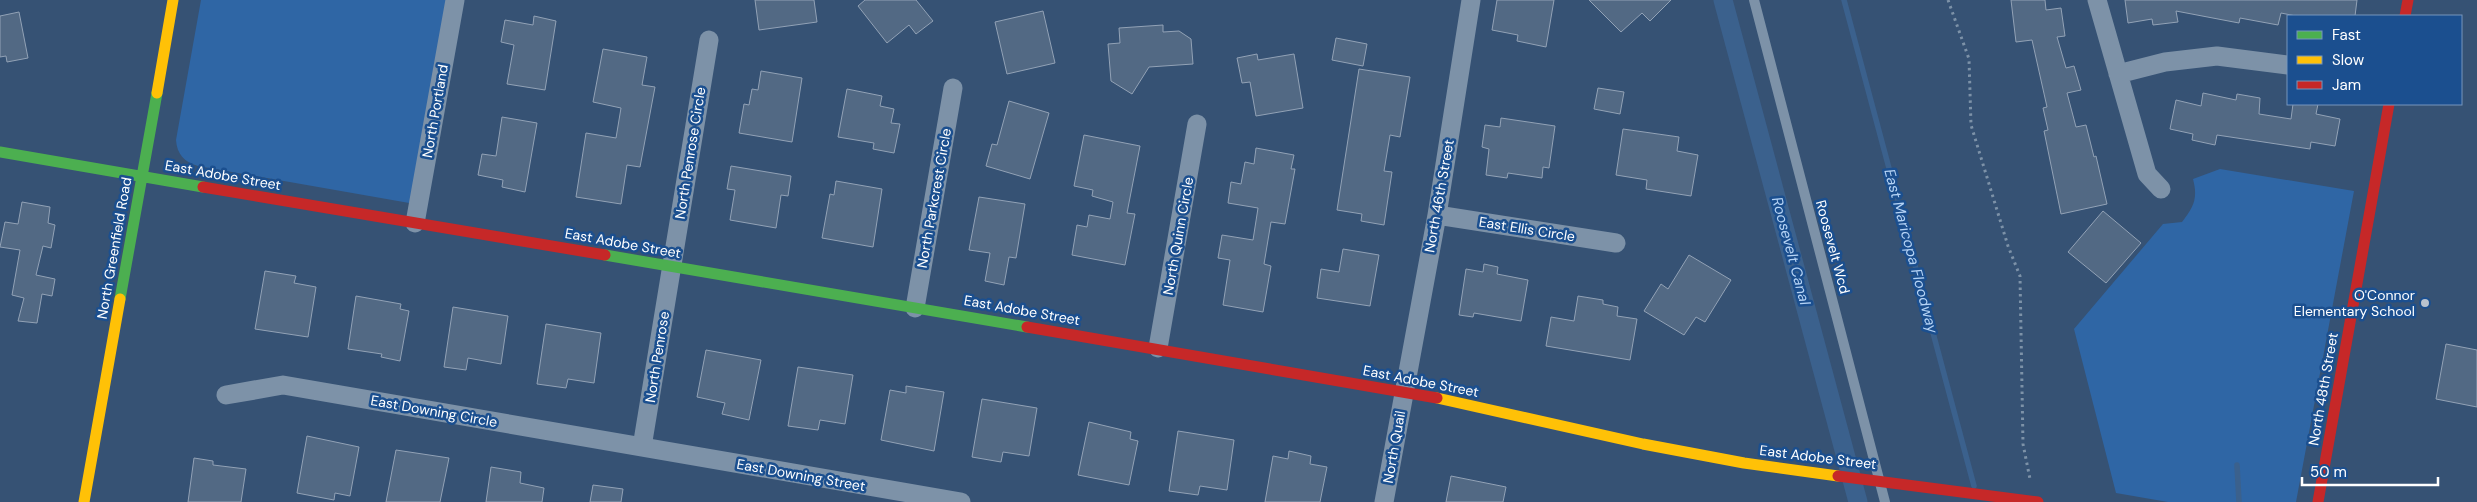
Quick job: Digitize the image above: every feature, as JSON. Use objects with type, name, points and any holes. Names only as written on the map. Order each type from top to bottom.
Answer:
[{"type":"street","name":"North Greenfield Road","points":[[84,502],[173,0]]},
{"type":"street","name":"North Portland","points":[[415,223],[455,0]]},
{"type":"street","name":"North 46th Street","points":[[1404,391],[1437,215],[1471,0]]},
{"type":"street","points":[[2097,0],[2147,174],[2162,189]]},
{"type":"street","points":[[2405,15],[2408,0]]},
{"type":"street","name":"North Penrose Circle","points":[[672,267],[709,40]]},
{"type":"street","points":[[2118,74],[2165,62],[2217,56],[2287,65]]},
{"type":"street","name":"North Parkcrest Circle","points":[[915,308],[953,88]]},
{"type":"street","name":"North 48th Street","points":[[2318,502],[2389,105]]},
{"type":"street","name":"North Quinn Circle","points":[[1158,348],[1198,124]]},
{"type":"street","name":"East Adobe Street","points":[[0,152],[1404,391],[1643,444],[1744,463],[2038,502]]},
{"type":"street","name":"East Ellis Circle","points":[[1437,215],[1616,243]]},
{"type":"street","name":"North Penrose","points":[[642,447],[672,267]]},
{"type":"street","name":"East Downing Circle","points":[[226,395],[283,385],[642,447]]},
{"type":"street","name":"North Quail","points":[[1384,502],[1404,391]]},
{"type":"street","name":"East Downing Street","points":[[642,447],[960,502]]},
{"type":"lane","name":"Roosevelt Wcd","points":[[1754,0],[1874,479],[1885,502]]},
{"type":"path","points":[[1948,0],[1970,59],[1970,125],[2008,246],[2020,276],[2024,444],[2030,480]]},
{"type":"shaded area","points":[[201,0],[450,0],[415,204],[198,166],[185,160],[178,149],[176,140]]},
{"type":"shaded area","points":[[2220,169],[2354,191],[2296,502],[2168,502],[2116,493],[2074,329],[2163,224],[2182,222],[2194,202],[2193,179]]},
{"type":"building","points":[[755,0],[814,0],[817,22],[759,30]]},
{"type":"building","points":[[865,0],[916,0],[933,21],[916,34],[909,25],[887,43],[858,6]]},
{"type":"building","points":[[1497,0],[1554,0],[1546,47],[1517,41],[1518,35],[1492,30]]},
{"type":"building","points":[[1589,0],[1671,0],[1650,21],[1642,13],[1621,32]]},
{"type":"building","points":[[2011,0],[2045,0],[2046,10],[2061,8],[2065,36],[2057,37],[2066,68],[2074,66],[2081,90],[2067,93],[2076,127],[2086,125],[2094,157],[2096,156],[2107,204],[2061,214],[2044,131],[2048,130],[2043,108],[2047,107],[2032,40],[2016,42]]},
{"type":"building","points":[[2125,0],[2357,0],[2355,15],[2291,15],[2281,13],[2278,25],[2240,18],[2239,23],[2176,11],[2178,22],[2153,25],[2152,19],[2128,23]]},
{"type":"building","points":[[1043,11],[1055,63],[1007,74],[995,22]]},
{"type":"building","points":[[19,12],[28,58],[7,62],[6,56],[0,57],[0,16]]},
{"type":"building","points":[[534,16],[556,21],[545,90],[507,84],[514,45],[501,42],[505,20],[533,25]]},
{"type":"building","points":[[1163,25],[1163,32],[1179,31],[1191,39],[1193,64],[1149,67],[1132,94],[1111,81],[1108,44],[1120,43],[1119,28]]},
{"type":"building","points":[[1336,38],[1367,44],[1363,66],[1332,60]]},
{"type":"building","points":[[603,49],[647,57],[642,85],[655,87],[640,167],[627,165],[621,204],[576,197],[586,133],[616,138],[621,108],[593,102]]},
{"type":"building","points":[[1257,54],[1258,60],[1294,54],[1303,108],[1256,116],[1250,82],[1242,83],[1237,58]]},
{"type":"building","points":[[1359,69],[1410,77],[1400,137],[1390,135],[1384,171],[1392,172],[1384,225],[1361,221],[1362,214],[1337,210]]},
{"type":"building","points":[[761,71],[802,78],[792,142],[739,133],[744,104],[749,105],[752,89],[758,90]]},
{"type":"building","points":[[1598,88],[1624,92],[1620,114],[1594,109]]},
{"type":"building","points":[[847,89],[882,96],[880,106],[894,109],[891,123],[900,124],[894,153],[873,149],[874,143],[838,137]]},
{"type":"building","points":[[2203,93],[2236,100],[2237,94],[2260,98],[2259,114],[2291,119],[2293,105],[2318,105],[2316,114],[2340,119],[2335,146],[2311,142],[2310,149],[2217,135],[2215,145],[2192,140],[2193,134],[2170,129],[2176,100],[2201,106]]},
{"type":"building","points":[[1009,101],[1049,113],[1030,179],[986,166],[992,144],[997,145]]},
{"type":"building","points":[[502,117],[537,123],[525,192],[502,187],[503,180],[478,175],[482,154],[496,156]]},
{"type":"building","points":[[1501,118],[1555,126],[1549,168],[1543,167],[1542,178],[1508,173],[1507,178],[1486,175],[1489,149],[1482,147],[1485,125],[1500,127]]},
{"type":"building","points":[[1623,129],[1679,137],[1677,151],[1698,155],[1691,196],[1646,189],[1647,180],[1616,175]]},
{"type":"building","points":[[1084,135],[1140,146],[1127,213],[1135,214],[1125,265],[1072,255],[1077,225],[1087,227],[1089,215],[1110,219],[1113,202],[1092,196],[1093,190],[1074,186]]},
{"type":"building","points":[[1256,148],[1294,155],[1291,169],[1295,169],[1285,224],[1271,222],[1264,264],[1271,266],[1263,312],[1223,305],[1230,260],[1218,258],[1222,235],[1253,240],[1258,208],[1228,203],[1231,182],[1241,184],[1245,162],[1254,164]]},
{"type":"building","points":[[731,166],[791,176],[788,196],[781,195],[776,228],[730,220],[735,190],[727,189]]},
{"type":"building","points":[[836,181],[882,189],[873,247],[822,238],[830,194],[834,195]]},
{"type":"building","points":[[979,197],[1025,204],[1016,258],[1009,257],[1004,285],[985,281],[990,253],[969,250]]},
{"type":"building","points":[[22,202],[50,207],[48,223],[55,225],[51,248],[43,246],[36,275],[55,279],[52,296],[42,294],[37,323],[18,321],[24,298],[12,295],[20,250],[0,247],[5,222],[18,224]]},
{"type":"building","points":[[2103,211],[2141,243],[2106,283],[2068,252]]},
{"type":"building","points":[[1343,249],[1379,255],[1370,306],[1317,298],[1321,269],[1339,272]]},
{"type":"building","points":[[1689,255],[1731,280],[1705,322],[1696,317],[1684,335],[1644,311],[1661,284],[1668,289]]},
{"type":"building","points":[[1484,264],[1498,267],[1497,274],[1528,280],[1521,321],[1474,313],[1473,317],[1459,315],[1466,269],[1483,272]]},
{"type":"building","points":[[265,271],[296,276],[294,283],[316,287],[308,337],[255,329]]},
{"type":"building","points":[[356,296],[401,304],[400,309],[409,311],[400,361],[381,357],[382,354],[348,349]]},
{"type":"building","points":[[1578,296],[1603,300],[1603,304],[1618,307],[1617,316],[1637,319],[1630,360],[1546,346],[1551,317],[1574,321]]},
{"type":"building","points":[[453,307],[508,316],[501,364],[468,358],[466,370],[444,367]]},
{"type":"building","points":[[546,324],[601,333],[594,383],[568,379],[566,388],[537,384]]},
{"type":"building","points":[[2446,344],[2477,350],[2477,407],[2436,399]]},
{"type":"building","points":[[706,350],[761,360],[749,420],[722,414],[725,403],[697,397]]},
{"type":"building","points":[[798,367],[853,375],[845,424],[820,420],[818,430],[788,426]]},
{"type":"building","points":[[906,386],[944,392],[934,451],[881,440],[890,390],[906,393]]},
{"type":"building","points":[[982,399],[1037,408],[1029,456],[1003,452],[1001,462],[972,457]]},
{"type":"building","points":[[1089,422],[1131,432],[1130,439],[1138,441],[1129,485],[1078,475]]},
{"type":"building","points":[[1178,431],[1234,440],[1227,490],[1200,486],[1198,495],[1169,491]]},
{"type":"building","points":[[307,436],[359,447],[350,496],[335,493],[334,500],[297,493]]},
{"type":"building","points":[[396,450],[449,458],[440,502],[386,502]]},
{"type":"building","points":[[1289,451],[1311,456],[1310,464],[1327,467],[1320,502],[1265,502],[1273,456],[1288,459]]},
{"type":"building","points":[[194,458],[213,461],[213,465],[246,469],[241,502],[188,502]]},
{"type":"building","points":[[491,467],[521,472],[520,483],[544,488],[542,502],[486,502]]},
{"type":"building","points":[[1451,476],[1506,487],[1503,502],[1446,502]]},
{"type":"building","points":[[593,485],[623,489],[621,502],[590,502]]},
{"type":"waterway","name":"Roosevelt Canal","points":[[1723,0],[1858,502]]},
{"type":"waterway","name":"East Maricopa Floodway","points":[[1844,0],[1974,486]]},
{"type":"waterway","points":[[2237,465],[2239,502]]},
{"type":"traffic: fast","points":[[120,299],[157,93]]},
{"type":"traffic: fast","points":[[0,152],[203,187]]},
{"type":"traffic: fast","points":[[605,255],[1027,327]]},
{"type":"traffic: slow","points":[[157,93],[173,0]]},
{"type":"traffic: slow","points":[[84,502],[120,299]]},
{"type":"traffic: slow","points":[[1437,398],[1643,444],[1744,463],[1838,476]]},
{"type":"traffic: jam","points":[[2405,15],[2408,0]]},
{"type":"traffic: jam","points":[[2318,502],[2389,105]]},
{"type":"traffic: jam","points":[[203,187],[605,255]]},
{"type":"traffic: jam","points":[[1027,327],[1437,398]]},
{"type":"traffic: jam","points":[[1838,476],[2038,502]]},
{"type":"place","name":"O'Connor Elementary School","points":[[2425,303]]}]
